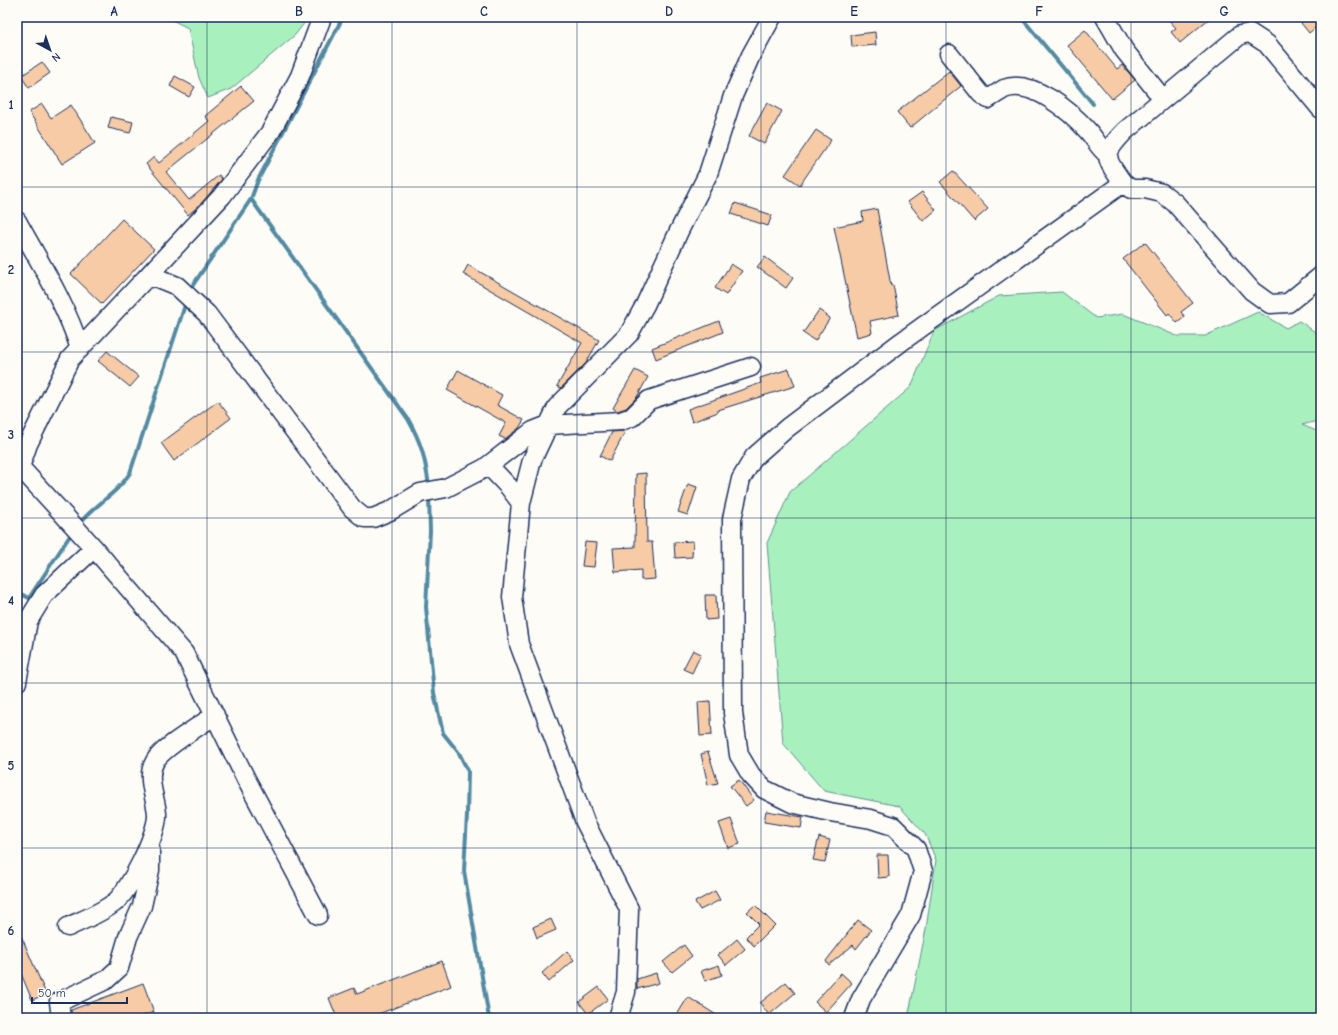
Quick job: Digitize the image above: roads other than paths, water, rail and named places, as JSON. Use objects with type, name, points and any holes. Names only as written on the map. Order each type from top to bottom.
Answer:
[{"type":"street","points":[[318,915],[214,715],[184,653],[94,548],[18,469],[58,380],[70,360],[222,196],[270,132],[300,76],[322,17]]},
{"type":"street","points":[[618,1018],[626,992],[629,909],[585,822],[518,644],[512,597],[521,503],[532,460],[557,407],[629,334],[708,174],[733,96],[751,55],[772,17]]},
{"type":"street","points":[[1105,17],[1124,50],[1163,99]]},
{"type":"street","points":[[1321,109],[1267,44],[1250,33],[1240,35],[1125,131],[1110,147],[1108,155],[1109,163],[1122,184],[1131,189],[1145,189],[1162,193],[1175,203],[1252,291],[1270,304],[1288,304],[1321,276]]},
{"type":"street","points":[[949,54],[981,94],[988,99],[1004,89],[1016,87],[1029,88],[1044,95],[1072,116],[1089,132],[1101,149],[1108,155]]},
{"type":"street","points":[[854,1018],[862,999],[911,915],[923,871],[916,848],[893,826],[871,819],[830,812],[792,803],[764,789],[751,775],[739,755],[733,713],[732,519],[741,479],[754,457],[787,428],[901,342],[1122,184]]},
{"type":"street","points":[[17,221],[56,292],[80,349]]},
{"type":"street","points":[[145,279],[155,277],[177,286],[207,314],[352,508],[364,518],[373,518],[390,511],[420,493],[446,488],[489,466],[533,431],[548,425],[620,421],[632,417],[649,400],[751,367]]},
{"type":"street","points":[[489,466],[509,487],[521,503]]},
{"type":"street","points":[[17,682],[28,621],[44,595],[94,548]]},
{"type":"street","points":[[61,1018],[59,1002],[106,980],[119,968],[128,937],[144,899],[150,870],[150,844],[157,815],[150,771],[155,760],[170,747],[214,715]]},
{"type":"street","points":[[68,927],[115,903],[150,844]]},
{"type":"waterway","points":[[343,17],[258,180],[251,199],[408,419],[417,436],[422,451],[429,486]]},
{"type":"waterway","points":[[1021,17],[1093,104]]},
{"type":"waterway","points":[[189,291],[251,199]]},
{"type":"waterway","points":[[79,524],[112,494],[130,473],[186,302]]},
{"type":"waterway","points":[[429,495],[430,531],[426,607],[434,693],[443,733],[459,753],[468,771],[464,871],[489,1018]]},
{"type":"waterway","points":[[17,592],[29,598],[73,531]]}]
